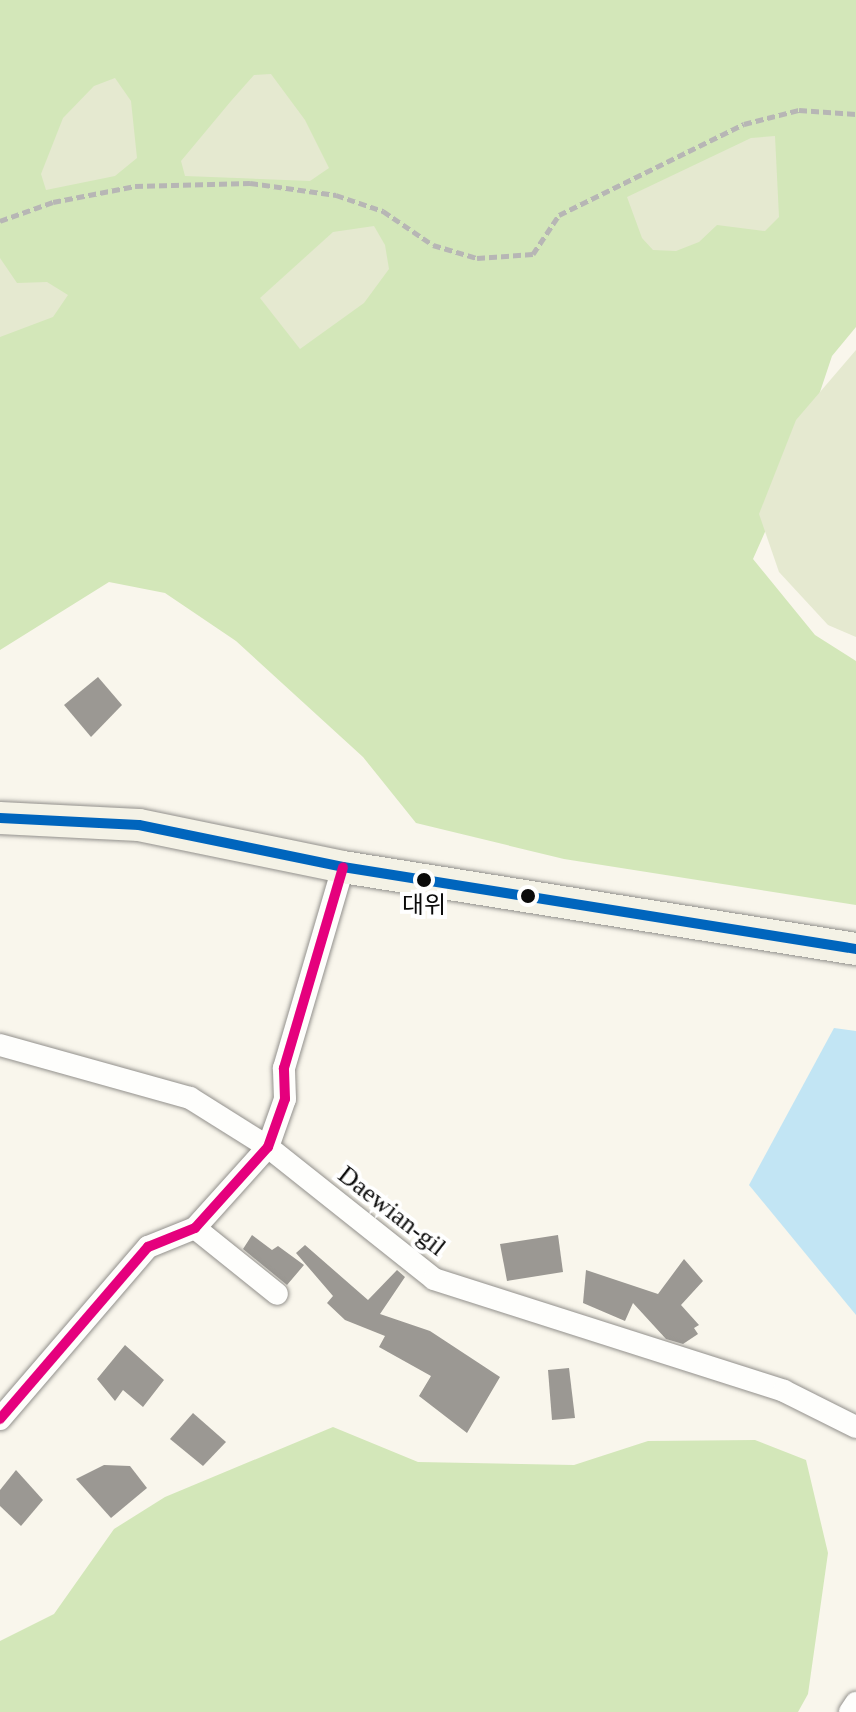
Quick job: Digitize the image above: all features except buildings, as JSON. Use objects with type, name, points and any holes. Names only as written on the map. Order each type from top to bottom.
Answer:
[{"type":"main road","points":[[0,818],[139,825],[343,867],[856,949]]},
{"type":"street","points":[[0,1419],[148,1247],[195,1228],[268,1147],[285,1099],[284,1068],[343,867]]},
{"type":"street","name":"Daewian-gil","points":[[0,1045],[190,1098],[268,1147],[434,1279],[784,1391],[856,1427]]},
{"type":"street","points":[[195,1228],[277,1294]]},
{"type":"street","points":[[850,1712],[856,1703]]},
{"type":"path","points":[[0,221],[53,202],[135,186],[191,182],[250,183],[336,195],[383,211],[433,245],[477,258],[533,254],[559,215],[744,124],[799,110],[856,114]]},
{"type":"green space","points":[[0,0],[856,0],[856,327],[832,356],[799,455],[753,559],[815,635],[856,661],[856,905],[564,859],[416,823],[363,757],[236,641],[165,593],[109,582],[0,650]]},
{"type":"green space","points":[[271,74],[305,120],[329,168],[310,181],[185,176],[181,161],[231,101],[254,75]]},
{"type":"green space","points":[[115,78],[131,101],[137,158],[115,176],[46,190],[41,174],[63,118],[94,86]]},
{"type":"green space","points":[[775,136],[779,217],[765,231],[717,225],[699,242],[676,251],[653,250],[642,238],[627,197],[751,138]]},
{"type":"green space","points":[[374,226],[385,245],[389,269],[364,303],[300,349],[260,298],[333,232]]},
{"type":"green space","points":[[0,258],[17,283],[47,282],[68,295],[53,317],[0,337]]},
{"type":"green space","points":[[856,350],[856,637],[828,625],[779,572],[759,514],[796,420]]},
{"type":"green space","points":[[333,1427],[418,1462],[574,1465],[648,1441],[755,1440],[806,1460],[828,1553],[808,1694],[798,1712],[0,1712],[0,1641],[54,1614],[114,1529],[165,1497]]},
{"type":"water","points":[[834,1028],[856,1031],[856,1315],[749,1185]]},
{"type":"transit line","points":[[0,818],[139,825],[343,867],[856,949]]},
{"type":"transit line","points":[[0,1419],[148,1247],[195,1228],[268,1147],[285,1099],[284,1068],[343,867]]},
{"type":"place","name":"대위","points":[[424,880]]}]
